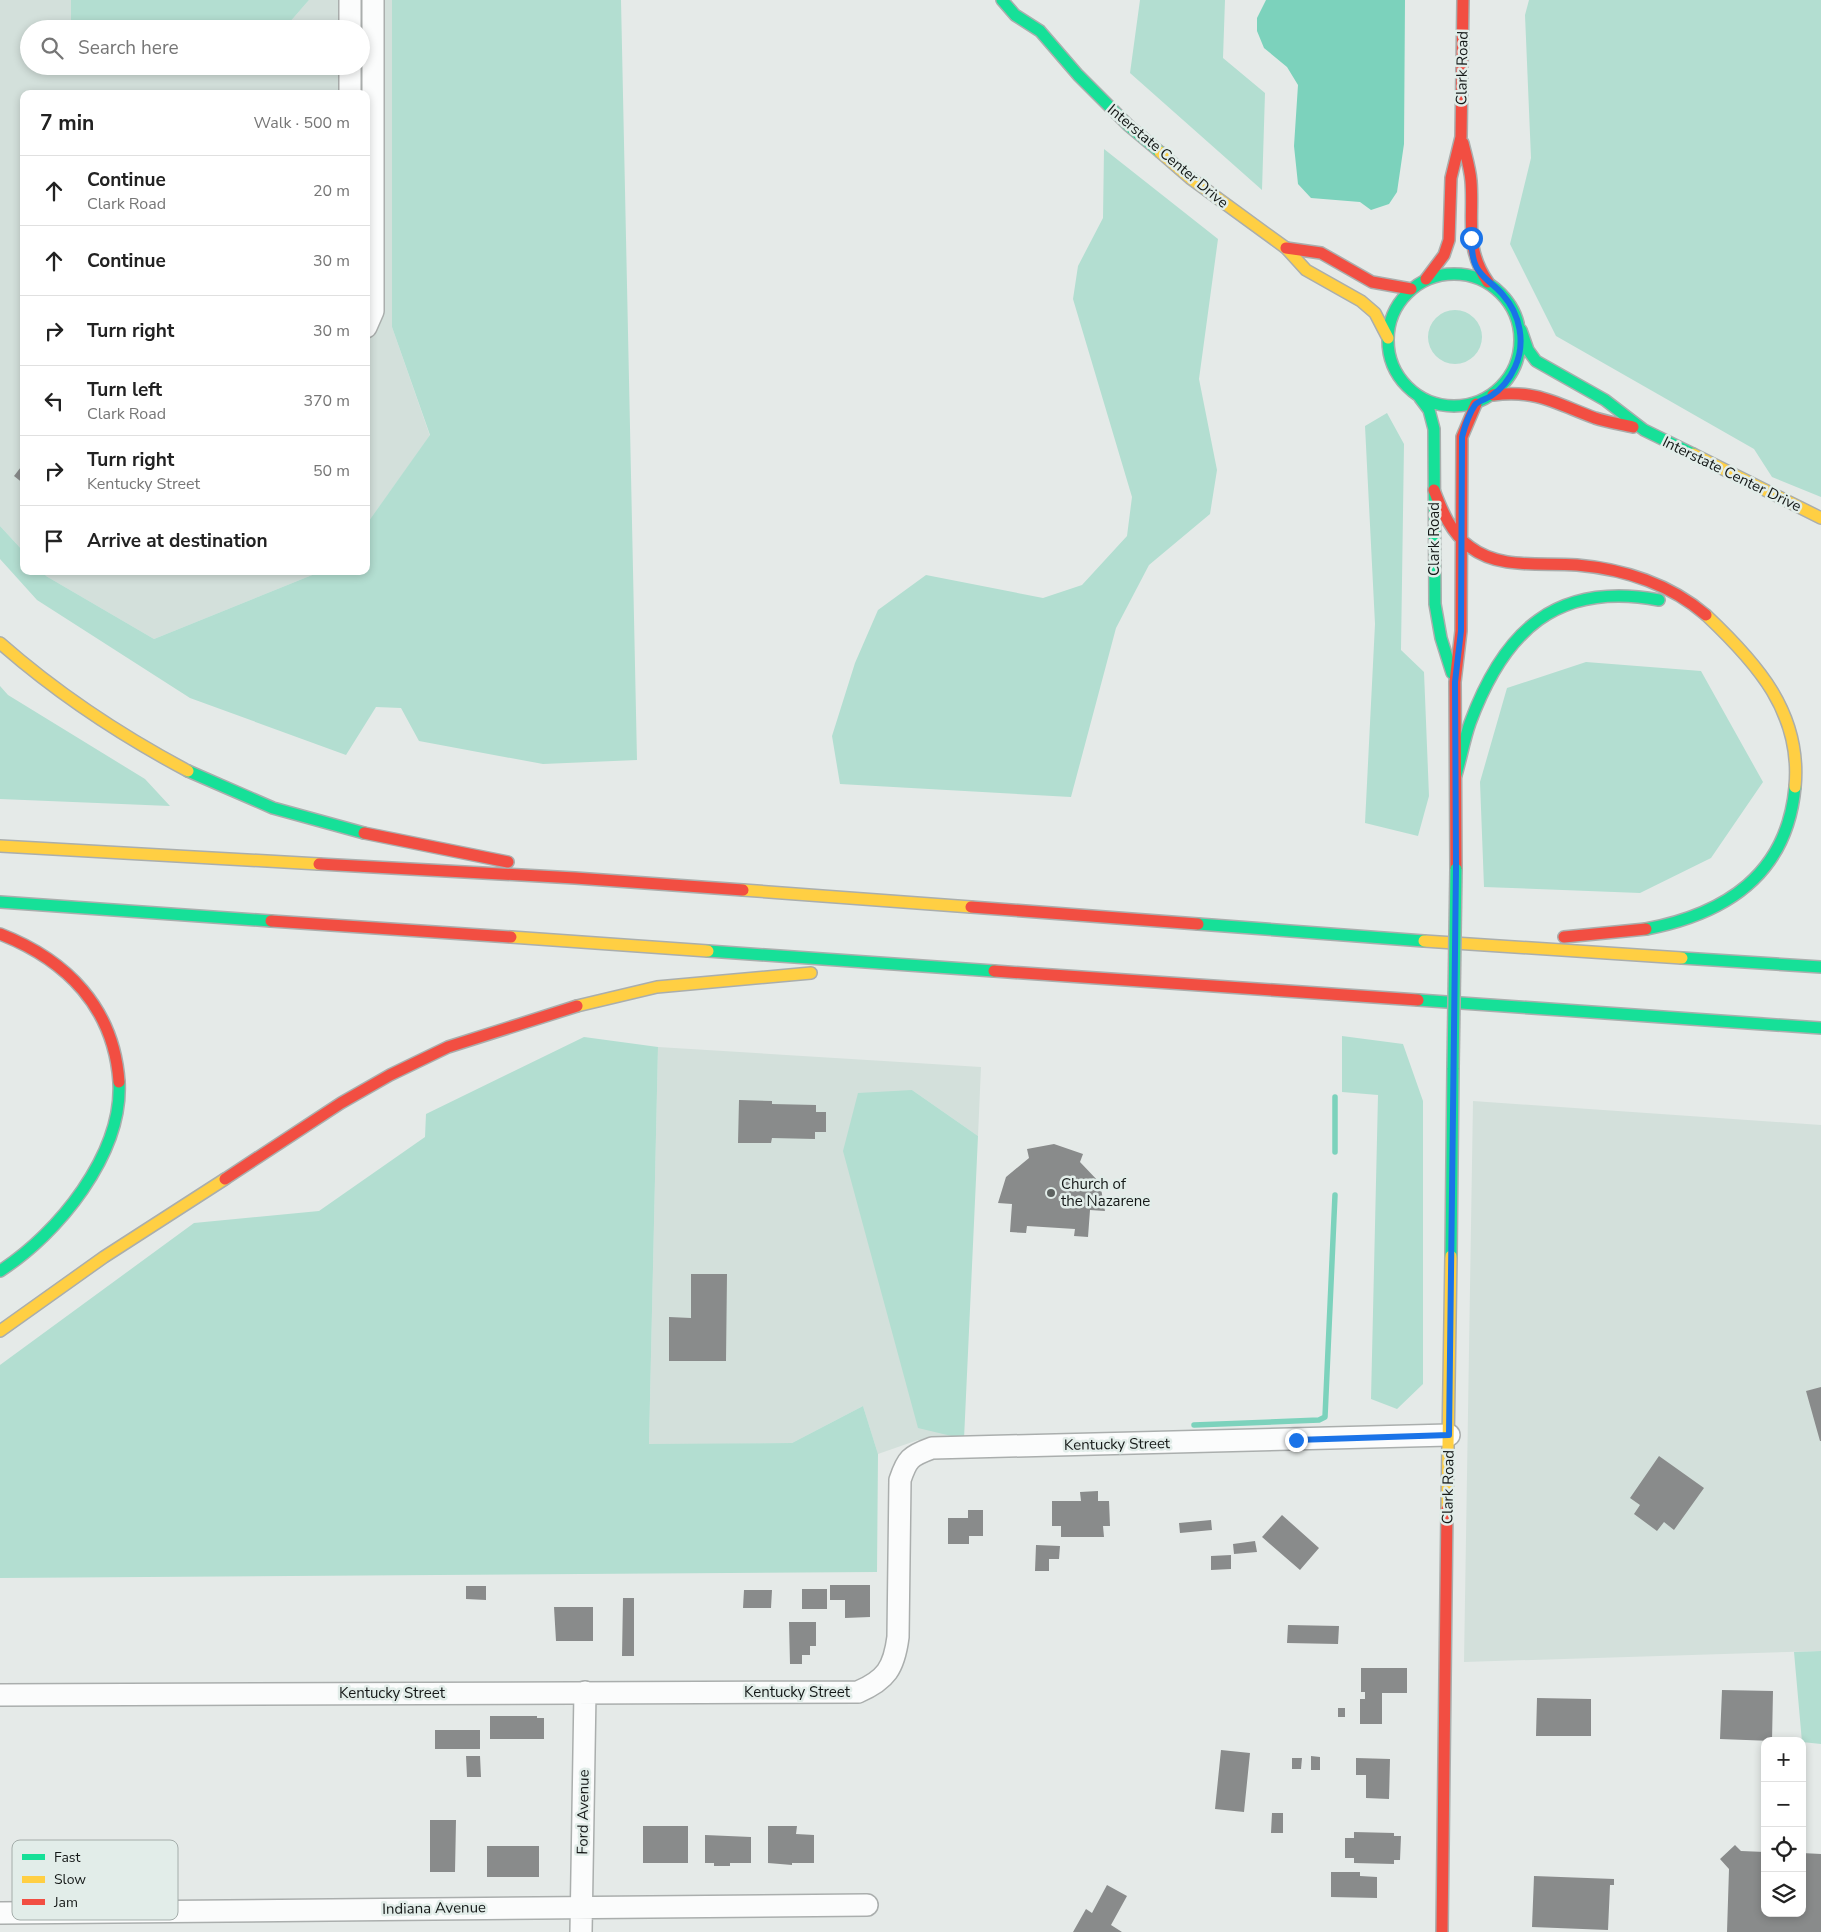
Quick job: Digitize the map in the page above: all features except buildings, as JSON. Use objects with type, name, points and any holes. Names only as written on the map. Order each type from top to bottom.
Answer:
[{"type":"main road","name":"Interstate Center Drive","points":[[1002,0],[1014,15],[1040,31],[1078,75],[1129,126],[1190,178],[1286,248],[1306,270],[1361,302],[1375,313],[1388,338]]},
{"type":"main road","name":"Clark Road","points":[[1426,280],[1444,255],[1449,240],[1451,178],[1461,137],[1463,0]]},
{"type":"main road","name":"Interstate Center Drive","points":[[1034,15],[1040,31]]},
{"type":"main road","name":"Clark Road","points":[[1461,137],[1471,180],[1473,258],[1478,270],[1488,282]]},
{"type":"main road","name":"Interstate Center Drive","points":[[1286,248],[1321,253],[1372,282],[1412,289]]},
{"type":"main road","points":[[1447,274],[1468,275],[1488,282],[1503,294],[1514,310],[1520,328],[1521,347],[1516,366],[1506,382],[1492,395],[1476,404],[1456,407],[1437,405],[1420,398],[1406,386],[1396,372],[1390,355],[1388,338],[1391,320],[1399,303],[1412,289],[1426,280],[1447,274]]},
{"type":"main road","name":"Interstate Center Drive","points":[[1520,328],[1528,350],[1536,362],[1605,400],[1644,430],[1821,518]]},
{"type":"main road","name":"Interstate Center Drive","points":[[1492,395],[1523,392],[1557,401],[1596,418],[1644,430]]},
{"type":"main road","name":"Clark Road","points":[[1420,398],[1428,410],[1434,428],[1435,604],[1441,638],[1455,682]]},
{"type":"main road","name":"Clark Road","points":[[1442,1932],[1454,1068],[1455,682],[1461,631],[1462,437],[1467,421],[1476,404]]},
{"type":"main road","points":[[1434,490],[1446,520],[1462,541],[1478,553],[1497,560],[1589,566],[1661,586],[1711,619],[1763,677],[1782,706],[1792,737],[1795,764],[1794,793],[1790,819],[1783,840],[1769,864],[1752,883],[1735,895],[1689,918],[1656,927],[1624,932],[1580,934],[1495,946]]},
{"type":"main road","points":[[1456,775],[1472,718],[1486,686],[1508,649],[1539,620],[1566,604],[1598,595],[1633,594],[1659,599],[1711,619]]},
{"type":"main road","points":[[0,643],[44,681],[113,728],[199,776],[255,800],[323,823],[380,837],[462,850],[575,878]]},
{"type":"main road","points":[[0,846],[575,878],[1495,946],[1821,967]]},
{"type":"main road","points":[[0,902],[1821,1028]]},
{"type":"main road","points":[[0,934],[35,951],[77,982],[94,1005],[107,1030],[116,1058],[118,1077],[118,1102],[113,1130],[83,1189],[62,1216],[29,1248],[0,1271]]},
{"type":"main road","points":[[0,1331],[104,1258],[341,1103],[390,1075],[448,1047],[562,1010],[657,987],[901,965]]},
{"type":"street","points":[[350,0],[350,20]]},
{"type":"street","points":[[370,318],[373,311],[372,0]]},
{"type":"street","points":[[350,75],[350,90]]},
{"type":"street","name":"Kentucky Street","points":[[0,1694],[858,1692],[876,1684],[887,1673],[895,1657],[898,1637],[900,1480],[907,1461],[918,1453],[932,1448],[1449,1435]]},
{"type":"street","name":"Ford Avenue","points":[[581,1932],[585,1692]]},
{"type":"street","name":"Indiana Avenue","points":[[178,1912],[868,1905]]},
{"type":"shaded area","points":[[0,0],[71,0],[71,20],[20,20],[20,75],[370,75],[370,20],[292,20],[309,0],[392,0],[392,327],[430,436],[370,519],[370,90],[20,90],[20,548],[0,526]]},
{"type":"shaded area","points":[[71,0],[309,0],[292,20],[71,20]]},
{"type":"shaded area","points":[[392,0],[621,0],[637,760],[543,764],[419,741],[401,708],[376,707],[346,755],[190,698],[37,600],[0,559],[0,526],[20,548],[20,575],[45,575],[154,639],[312,575],[370,575],[370,519],[430,435],[392,327]]},
{"type":"shaded area","points":[[1140,0],[1225,0],[1223,58],[1265,93],[1262,190],[1130,73]]},
{"type":"shaded area","points":[[1266,0],[1405,0],[1404,144],[1397,192],[1389,204],[1371,210],[1360,202],[1311,198],[1298,184],[1294,146],[1298,85],[1287,67],[1264,48],[1257,31],[1257,18]]},
{"type":"shaded area","points":[[1529,0],[1821,0],[1821,497],[1772,477],[1754,449],[1556,336],[1510,244],[1531,158],[1525,15]]},
{"type":"shaded area","points":[[1104,149],[1218,239],[1199,379],[1217,470],[1210,514],[1149,565],[1116,628],[1071,797],[840,784],[832,736],[855,663],[878,610],[926,575],[1043,598],[1082,585],[1127,536],[1132,497],[1073,299],[1078,266],[1103,218]]},
{"type":"shaded area","points":[[1455,310],[1465,312],[1474,318],[1480,327],[1482,337],[1480,347],[1474,356],[1465,362],[1455,364],[1445,362],[1436,356],[1430,347],[1428,337],[1430,327],[1436,318],[1445,312]]},
{"type":"shaded area","points":[[1387,413],[1404,444],[1401,650],[1424,672],[1429,796],[1418,836],[1365,823],[1375,624],[1365,426]]},
{"type":"shaded area","points":[[45,575],[312,575],[154,639]]},
{"type":"shaded area","points":[[1586,662],[1701,671],[1763,782],[1711,858],[1640,893],[1484,887],[1480,782],[1507,688]]},
{"type":"shaded area","points":[[0,686],[8,695],[145,779],[170,806],[0,799]]},
{"type":"shaded area","points":[[1342,1036],[1403,1044],[1423,1101],[1423,1384],[1397,1409],[1371,1399],[1378,1095],[1342,1092]]},
{"type":"shaded area","points":[[584,1037],[658,1047],[649,1444],[792,1443],[863,1406],[878,1454],[877,1572],[0,1578],[0,1365],[194,1223],[319,1211],[425,1137],[426,1114]]},
{"type":"shaded area","points":[[658,1047],[981,1067],[978,1136],[912,1090],[964,1439],[918,1440],[878,1454],[863,1406],[792,1443],[649,1445]]},
{"type":"shaded area","points":[[912,1090],[978,1136],[964,1439],[918,1428],[843,1151],[858,1093]]},
{"type":"shaded area","points":[[1473,1101],[1821,1125],[1821,1651],[1464,1662]]},
{"type":"shaded area","points":[[1821,1651],[1821,1744],[1806,1742],[1806,1737],[1802,1737],[1794,1652]]},
{"type":"waterway","points":[[1335,1097],[1335,1152]]},
{"type":"waterway","points":[[1194,1425],[1319,1420],[1325,1417],[1335,1195]]},
{"type":"traffic: fast","points":[[1002,0],[1015,15],[1040,31],[1078,75],[1129,126],[1160,152]]},
{"type":"traffic: fast","points":[[1454,274],[1467,275],[1479,279],[1501,293],[1515,315],[1519,327],[1520,340],[1519,353],[1515,365],[1501,387],[1479,401],[1467,405],[1454,406],[1441,405],[1429,401],[1407,387],[1393,365],[1389,353],[1388,340],[1389,327],[1393,315],[1407,293],[1429,279],[1441,275],[1454,274]]},
{"type":"traffic: fast","points":[[1521,330],[1528,350],[1536,361],[1605,400],[1644,430],[1693,454]]},
{"type":"traffic: fast","points":[[1420,398],[1429,410],[1434,429],[1435,604],[1441,638],[1452,673]]},
{"type":"traffic: fast","points":[[1456,775],[1470,723],[1499,662],[1518,639],[1539,620],[1563,606],[1591,598],[1623,596],[1659,600]]},
{"type":"traffic: fast","points":[[188,771],[273,808],[364,833]]},
{"type":"traffic: fast","points":[[1646,929],[1701,913],[1726,901],[1747,885],[1765,867],[1779,844],[1790,818],[1795,787]]},
{"type":"traffic: fast","points":[[1453,1068],[1456,869]]},
{"type":"traffic: fast","points":[[0,902],[271,921]]},
{"type":"traffic: fast","points":[[1198,924],[1424,941]]},
{"type":"traffic: fast","points":[[708,951],[994,971]]},
{"type":"traffic: fast","points":[[1682,958],[1821,967]]},
{"type":"traffic: fast","points":[[1418,1000],[1821,1028]]},
{"type":"traffic: fast","points":[[1451,1256],[1453,1068]]},
{"type":"traffic: fast","points":[[0,1271],[44,1236],[83,1190],[98,1164],[110,1137],[117,1109],[119,1082]]},
{"type":"traffic: slow","points":[[1160,152],[1190,178],[1286,248],[1306,270],[1361,301],[1375,313],[1388,338]]},
{"type":"traffic: slow","points":[[1693,454],[1821,518]]},
{"type":"traffic: slow","points":[[1706,615],[1742,652],[1772,691],[1783,713],[1791,736],[1795,760],[1795,787]]},
{"type":"traffic: slow","points":[[0,643],[90,713],[188,771]]},
{"type":"traffic: slow","points":[[0,846],[319,864]]},
{"type":"traffic: slow","points":[[743,890],[971,907]]},
{"type":"traffic: slow","points":[[511,937],[708,951]]},
{"type":"traffic: slow","points":[[1424,941],[1682,958]]},
{"type":"traffic: slow","points":[[577,1006],[657,987],[811,973]]},
{"type":"traffic: slow","points":[[0,1331],[104,1257],[225,1179]]},
{"type":"traffic: slow","points":[[1447,1509],[1451,1256]]},
{"type":"traffic: jam","points":[[1426,279],[1444,255],[1449,240],[1451,178],[1461,137],[1463,0]]},
{"type":"traffic: jam","points":[[1463,143],[1471,181],[1473,245],[1476,257],[1488,282]]},
{"type":"traffic: jam","points":[[1286,248],[1321,253],[1372,282],[1411,289]]},
{"type":"traffic: jam","points":[[1493,395],[1521,394],[1534,396],[1595,418],[1633,427]]},
{"type":"traffic: jam","points":[[1456,869],[1455,682],[1461,631],[1462,437],[1476,404]]},
{"type":"traffic: jam","points":[[1434,490],[1444,514],[1457,535],[1470,547],[1482,554],[1494,559],[1521,564],[1577,565],[1629,574],[1677,595],[1706,615]]},
{"type":"traffic: jam","points":[[364,833],[508,862]]},
{"type":"traffic: jam","points":[[319,864],[575,878],[743,890]]},
{"type":"traffic: jam","points":[[971,907],[1198,924]]},
{"type":"traffic: jam","points":[[271,921],[511,937]]},
{"type":"traffic: jam","points":[[1564,937],[1646,929]]},
{"type":"traffic: jam","points":[[0,934],[46,958],[66,973],[83,990],[97,1010],[108,1031],[115,1055],[119,1082]]},
{"type":"traffic: jam","points":[[994,971],[1418,1000]]},
{"type":"traffic: jam","points":[[225,1179],[341,1103],[390,1075],[448,1047],[577,1006]]},
{"type":"traffic: jam","points":[[1442,1932],[1447,1509]]},
{"type":"place","name":"Church of the Nazarene","points":[[1051,1193]]},
{"type":"route","points":[[1296,1440],[1449,1435],[1456,869],[1455,682],[1461,631],[1462,437],[1467,421],[1476,404],[1492,395],[1506,382],[1516,366],[1521,347],[1520,328],[1514,310],[1503,294],[1488,282],[1478,270],[1473,258],[1471,238]]}]
